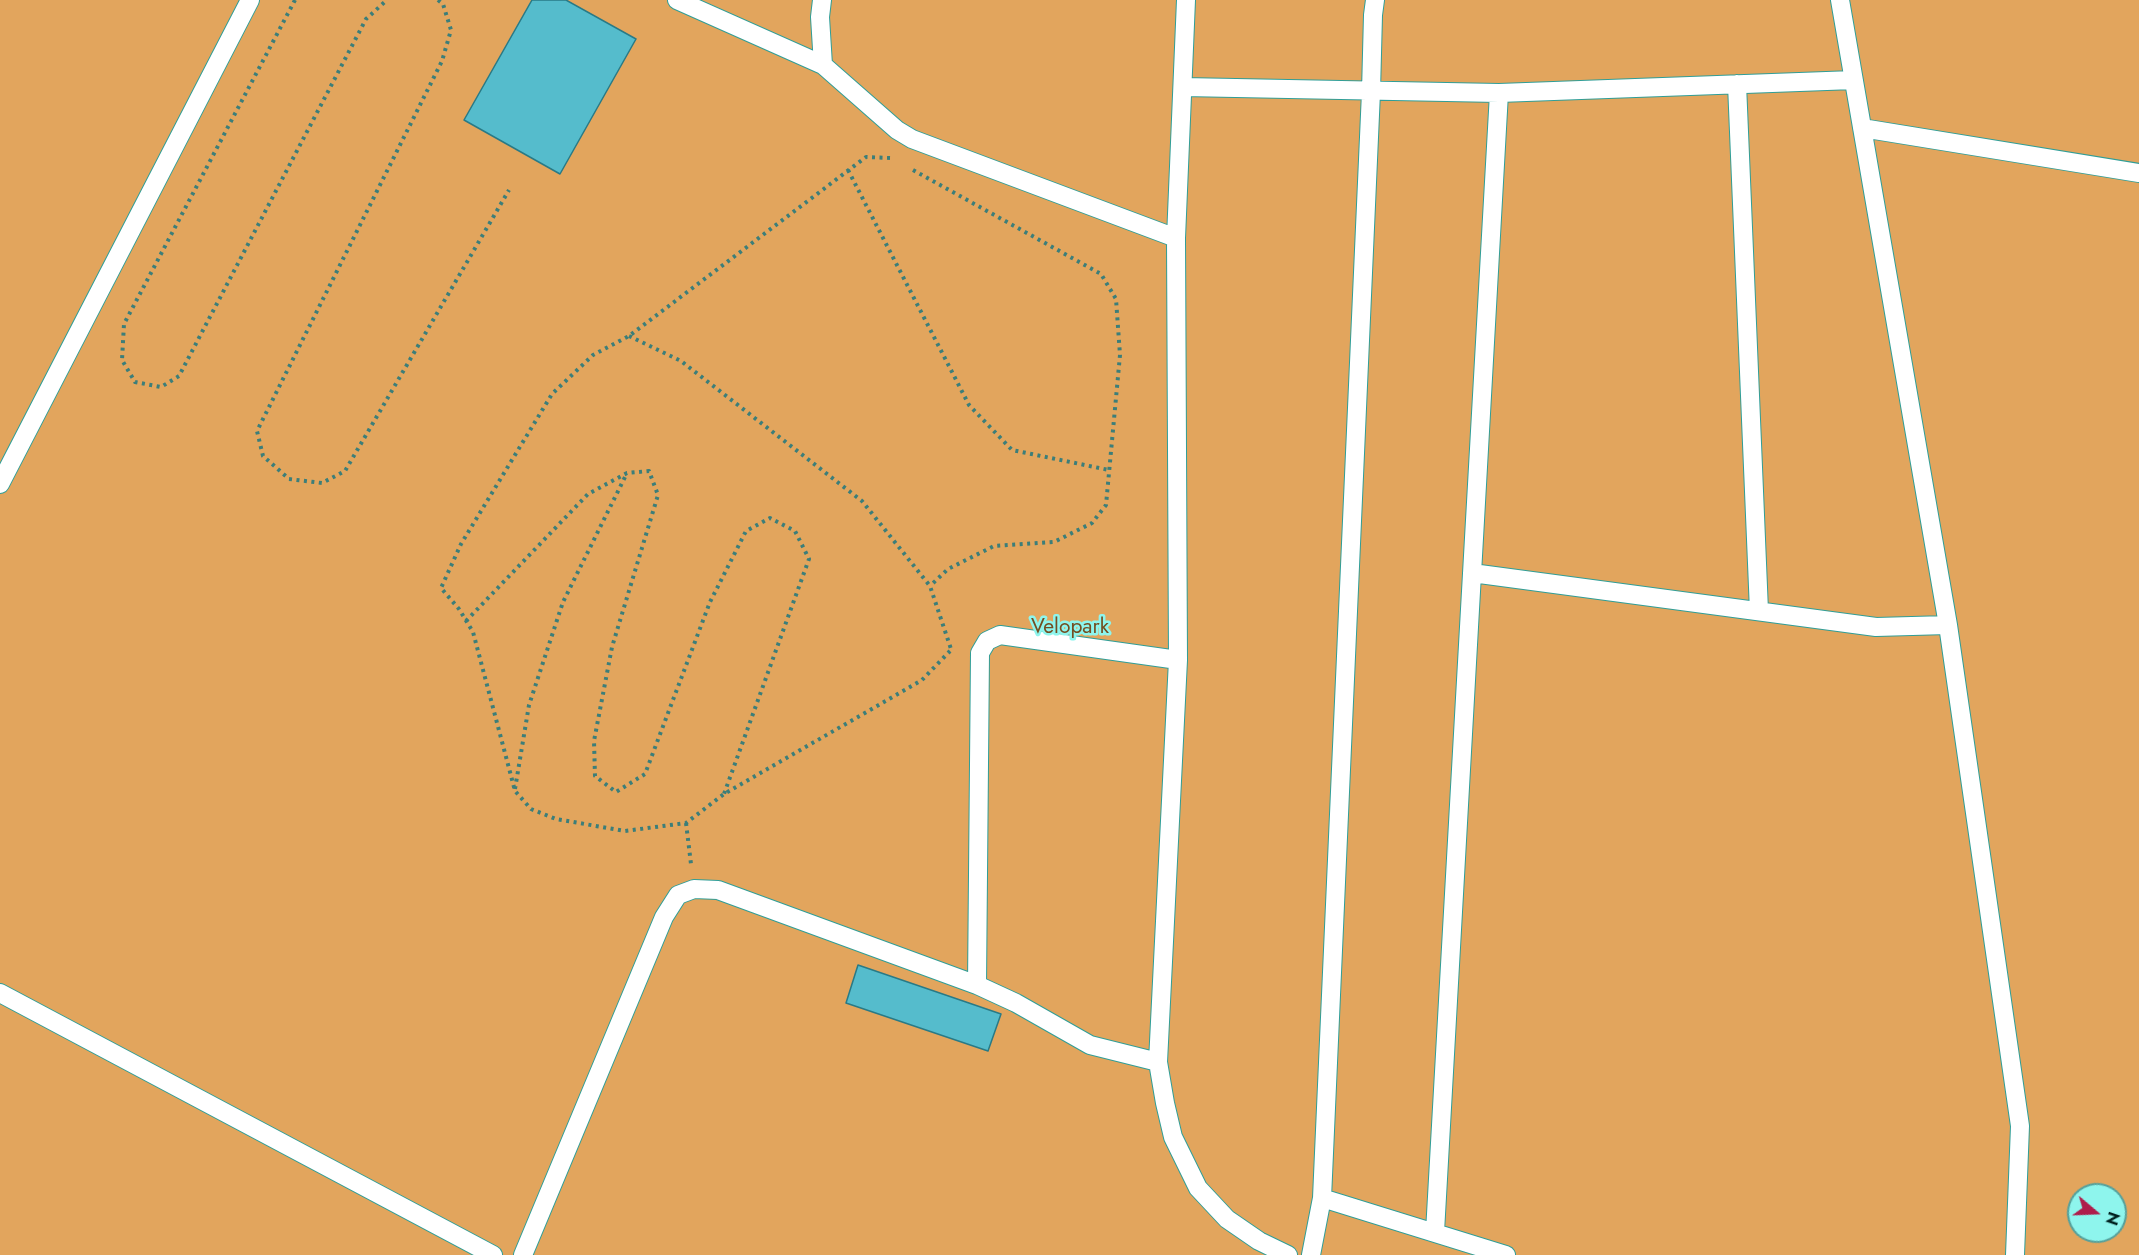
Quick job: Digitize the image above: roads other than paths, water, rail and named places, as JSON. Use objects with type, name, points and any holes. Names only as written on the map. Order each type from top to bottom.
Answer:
[{"type":"lane","points":[[0,484],[250,0]]},
{"type":"lane","points":[[677,0],[823,65],[897,130],[912,139],[1176,238]]},
{"type":"lane","points":[[822,0],[820,17],[823,65]]},
{"type":"lane","points":[[1186,0],[1176,238],[1178,660],[1158,1062],[1173,1137],[1198,1188],[1227,1219],[1259,1241],[1288,1255]]},
{"type":"lane","points":[[1311,1255],[1322,1197],[1375,0]]},
{"type":"lane","points":[[1840,0],[1948,626],[2020,1126],[2015,1255]]},
{"type":"lane","points":[[1184,87],[1499,93],[1854,80]]},
{"type":"lane","points":[[1737,84],[1759,611]]},
{"type":"lane","points":[[1435,1232],[1499,93]]},
{"type":"lane","points":[[1862,128],[2139,173]]},
{"type":"lane","points":[[1472,573],[1876,627],[1948,626]]},
{"type":"lane","points":[[977,986],[980,653],[987,641],[1000,635],[1178,660]]},
{"type":"lane","points":[[523,1255],[664,917],[678,895],[694,889],[718,890],[977,986],[1016,1003],[1090,1045],[1158,1062]]},
{"type":"lane","points":[[0,993],[493,1255]]},
{"type":"lane","points":[[1322,1197],[1506,1255]]},
{"type":"park label","name":"Velopark","points":[[1070,628]]}]
